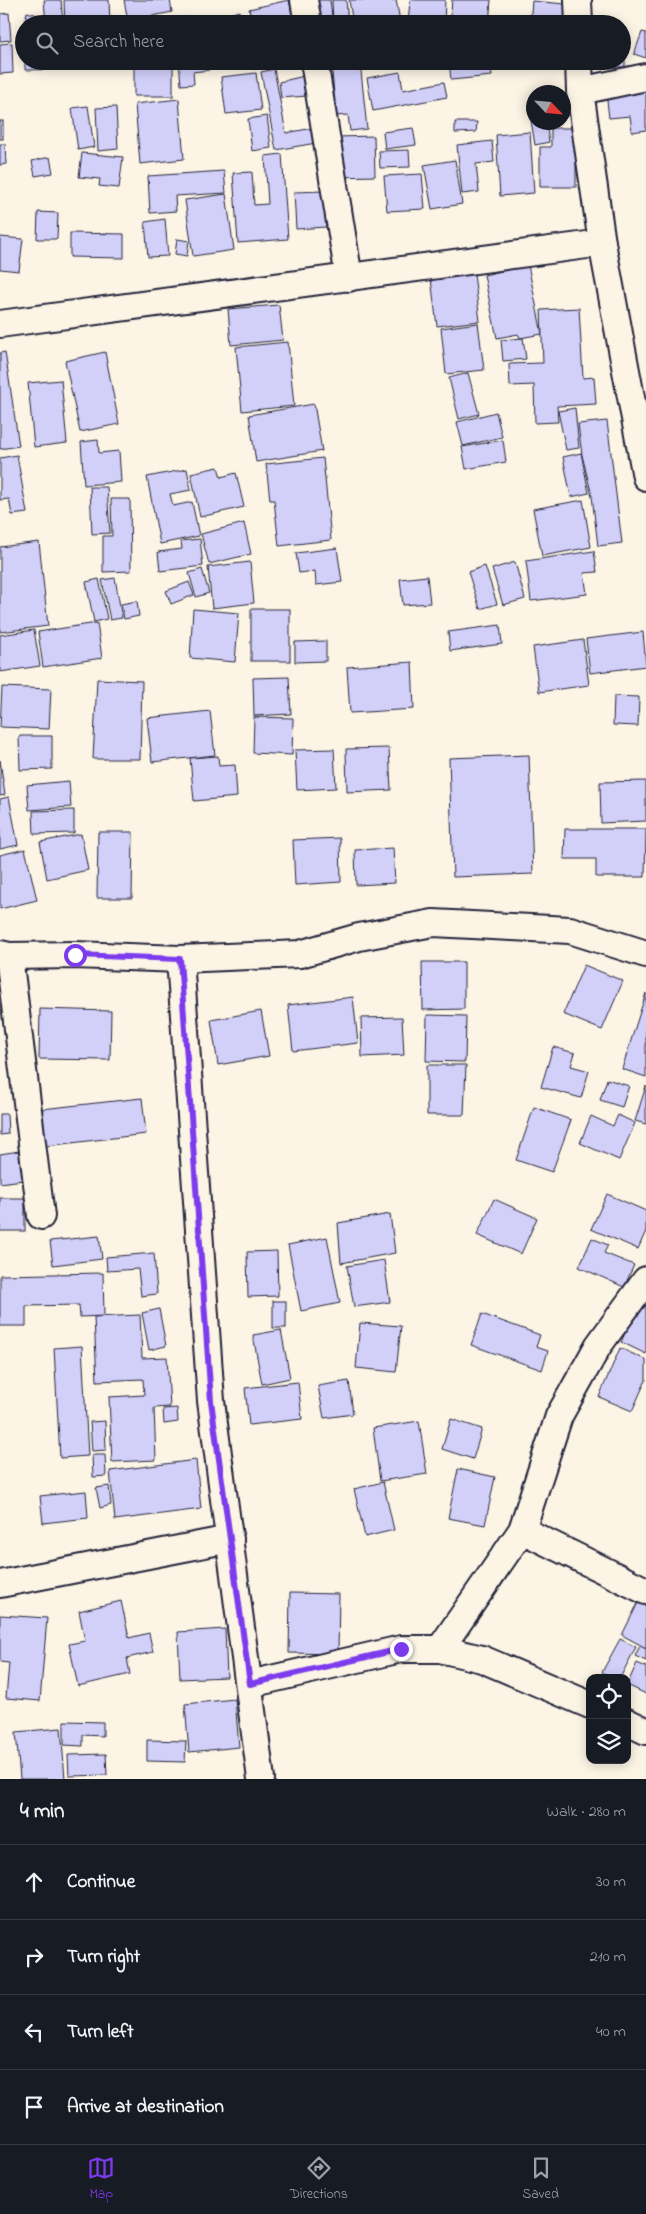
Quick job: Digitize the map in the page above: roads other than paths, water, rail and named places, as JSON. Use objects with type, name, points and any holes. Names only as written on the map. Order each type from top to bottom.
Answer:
[{"type":"street","points":[[304,0],[306,15]]},
{"type":"street","points":[[578,0],[579,15]]},
{"type":"street","points":[[315,70],[349,278]]},
{"type":"street","points":[[579,70],[580,91],[602,243],[646,477]]},
{"type":"street","points":[[580,91],[646,77]]},
{"type":"street","points":[[0,324],[602,243]]},
{"type":"street","points":[[41,1216],[5,955],[75,955],[180,959],[300,954],[359,937],[433,923],[570,930],[646,954]]},
{"type":"street","points":[[180,959],[211,1401],[250,1684],[261,1779]]},
{"type":"street","points":[[440,1648],[522,1530],[559,1416],[598,1346],[646,1280]]},
{"type":"street","points":[[522,1530],[646,1591]]},
{"type":"street","points":[[0,1584],[230,1539]]},
{"type":"street","points":[[250,1684],[401,1649],[440,1648],[482,1658],[586,1703]]},
{"type":"street","points":[[631,1724],[646,1732]]}]
